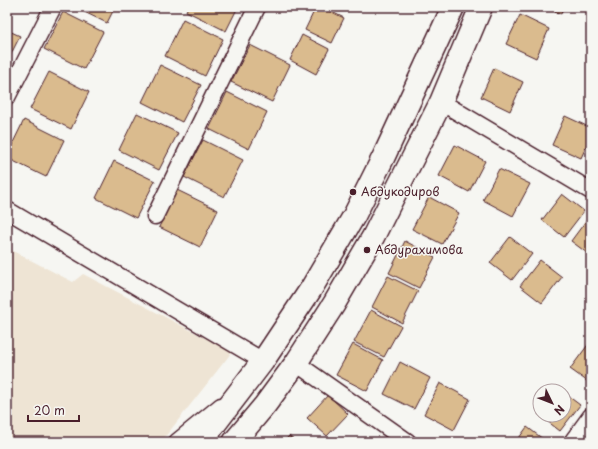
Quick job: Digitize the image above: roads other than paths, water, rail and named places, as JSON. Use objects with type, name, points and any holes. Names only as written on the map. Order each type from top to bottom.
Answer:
[{"type":"main road","points":[[201,442],[263,361],[311,289],[354,216],[384,156],[453,7]]},
{"type":"main road","points":[[234,442],[266,405],[296,363],[334,304],[373,237],[441,102],[481,7]]},
{"type":"street","points":[[7,97],[53,7]]},
{"type":"street","points":[[155,216],[257,7]]},
{"type":"street","points":[[441,102],[591,191]]},
{"type":"street","points":[[7,210],[263,361]]},
{"type":"street","points":[[296,363],[408,442]]},
{"type":"street","points":[[177,442],[243,388]]},
{"type":"street","points":[[245,442],[266,405]]},
{"type":"street","points":[[572,442],[591,416]]},
{"type":"place","name":"Абдукодиров","points":[[353,192]]},
{"type":"place","name":"Абдурахимова","points":[[367,250]]}]
